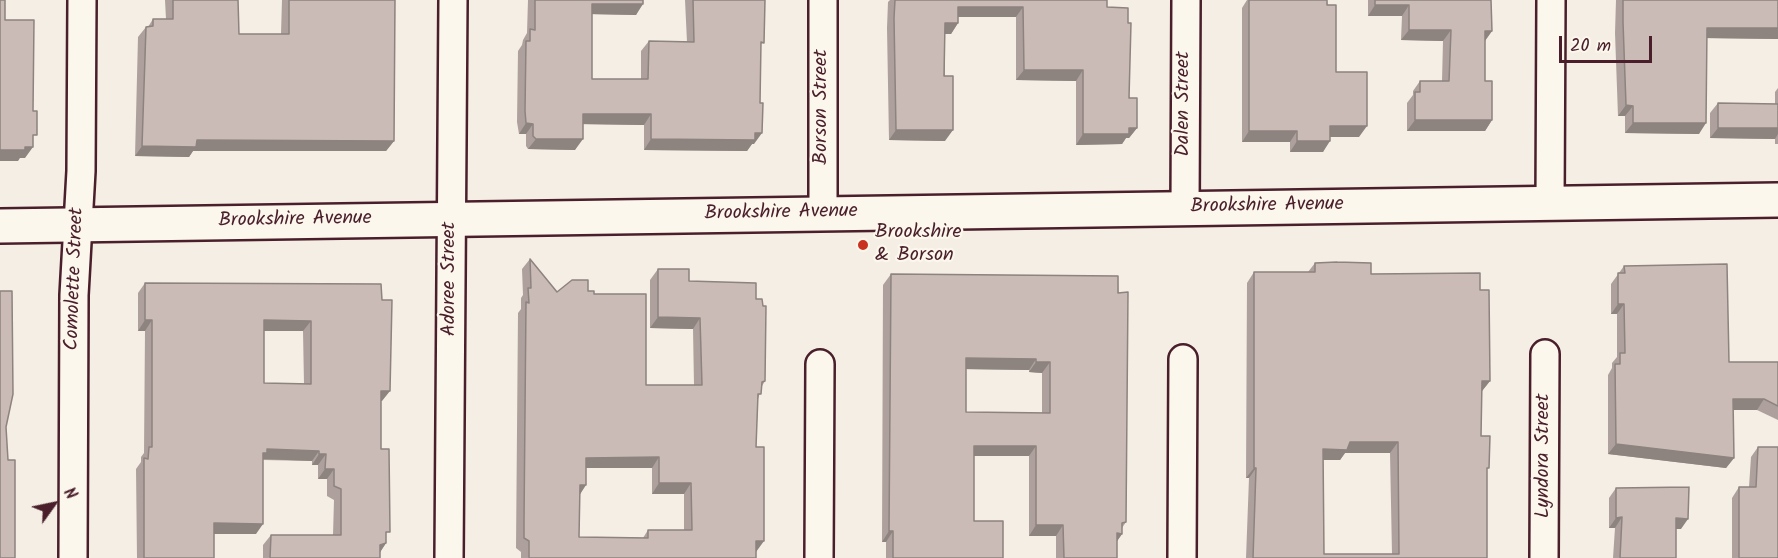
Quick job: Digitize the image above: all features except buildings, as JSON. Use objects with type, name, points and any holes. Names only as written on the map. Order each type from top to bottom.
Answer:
[{"type":"street","name":"Comolette Street","points":[[73,558],[74,295],[81,171],[82,0]]},
{"type":"street","name":"Adoree Street","points":[[449,558],[453,0]]},
{"type":"street","name":"Borson Street","points":[[823,0],[823,214]]},
{"type":"street","name":"Dalen Street","points":[[1185,208],[1186,0]]},
{"type":"street","points":[[1550,204],[1551,0]]},
{"type":"street","name":"Brookshire Avenue","points":[[0,226],[1778,200]]},
{"type":"street","name":"Lyndora Street","points":[[1544,558],[1545,354]]},
{"type":"street","points":[[1182,558],[1183,359]]},
{"type":"street","points":[[819,558],[820,364]]},
{"type":"place","name":"Brookshire & Borson","points":[[863,245]]}]
